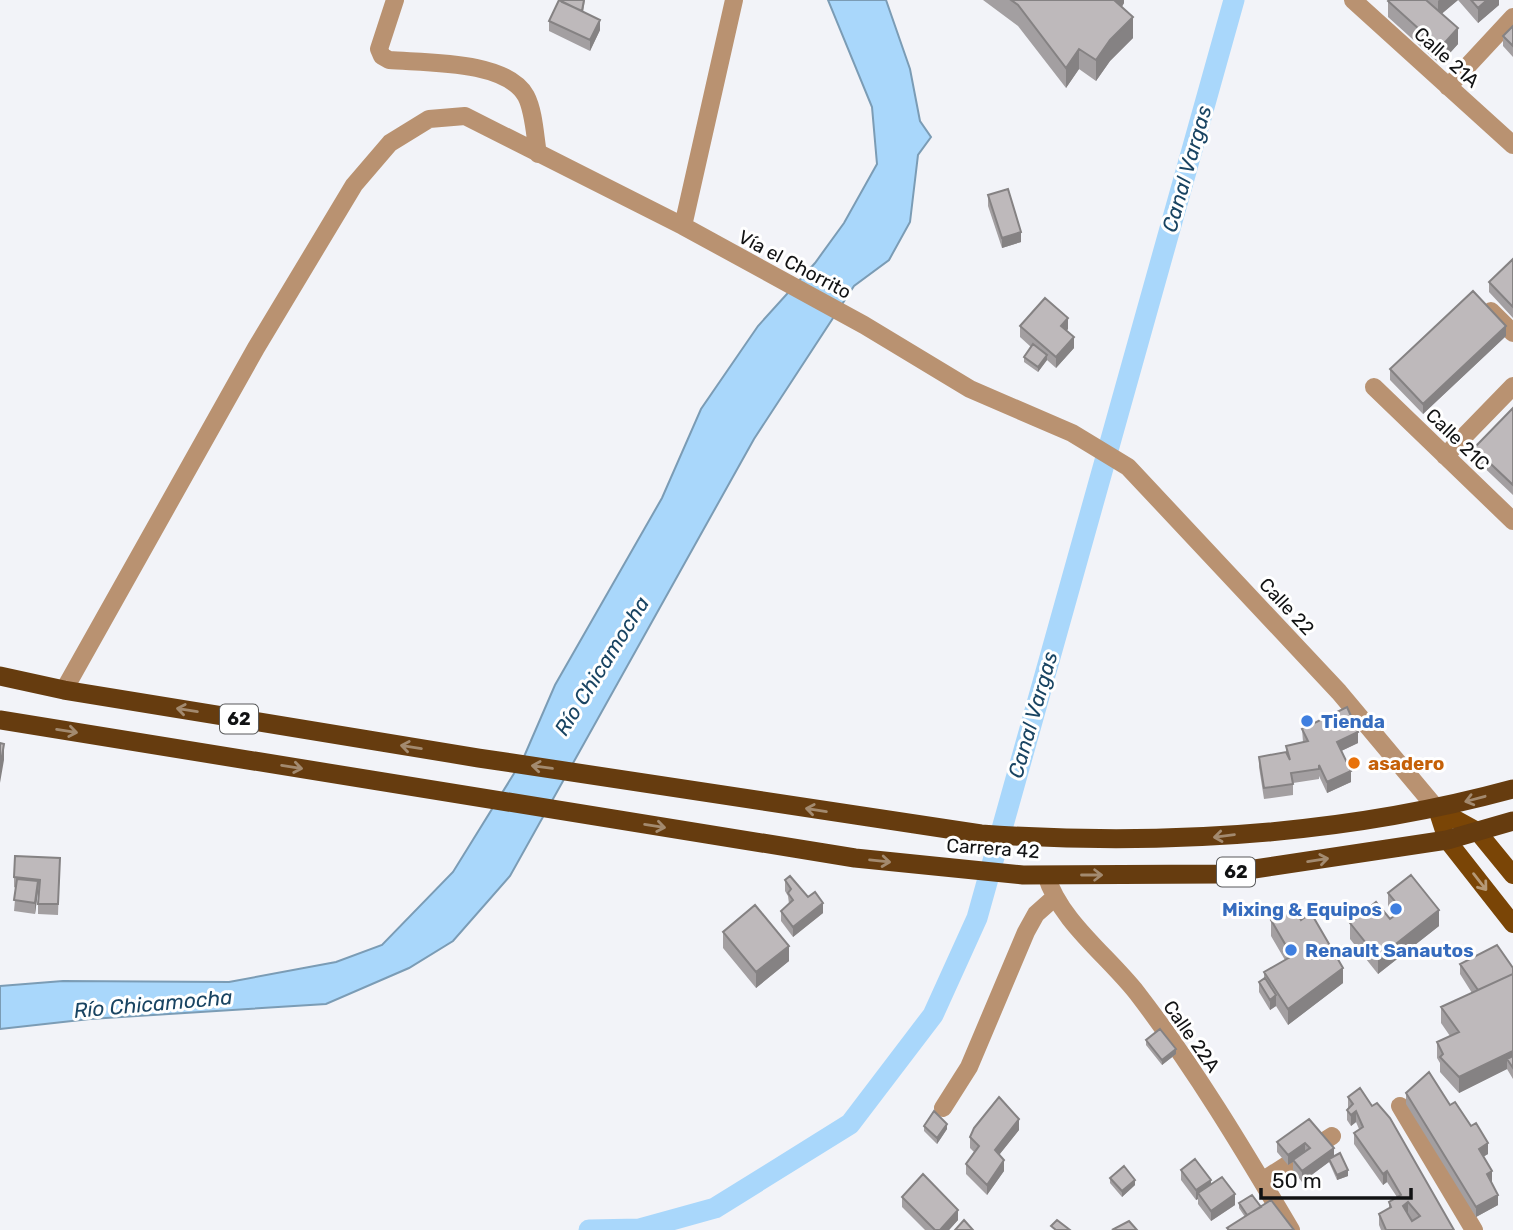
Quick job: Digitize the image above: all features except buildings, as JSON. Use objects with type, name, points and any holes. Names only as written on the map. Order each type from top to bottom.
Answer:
[{"type":"highway","name":"62","points":[[0,676],[64,690]]},
{"type":"highway","name":"Carrera 42","points":[[64,690],[479,758],[981,834],[1210,838],[1437,810],[1513,789]]},
{"type":"highway","name":"Carrera 42","points":[[0,720],[855,858],[1023,875],[1221,874],[1447,840],[1513,821]]},
{"type":"main road","points":[[1437,810],[1478,831],[1513,875]]},
{"type":"main road","points":[[1437,810],[1447,840],[1513,924]]},
{"type":"street","points":[[395,0],[379,49],[382,56],[389,60],[475,68],[511,78],[527,97],[538,154]]},
{"type":"street","points":[[683,226],[734,0]]},
{"type":"street","name":"Calle 21A","points":[[1353,0],[1513,145]]},
{"type":"street","points":[[1448,86],[1513,17]]},
{"type":"street","name":"Vía el Chorrito","points":[[64,690],[256,348],[354,185],[390,143],[429,119],[465,116],[683,226],[864,325],[970,388],[1092,446]]},
{"type":"street","points":[[1482,301],[1513,333]]},
{"type":"street","points":[[1445,456],[1513,386]]},
{"type":"street","name":"Calle 21C","points":[[1374,387],[1513,521]]},
{"type":"street","name":"Calle 22","points":[[1092,446],[1128,467],[1339,692],[1437,810]]},
{"type":"street","name":"Calle 22A","points":[[1046,875],[1054,898],[1136,992],[1201,1084],[1291,1230]]},
{"type":"street","points":[[943,1108],[969,1067],[1026,932],[1037,914],[1054,898]]},
{"type":"street","points":[[1400,1106],[1474,1230]]},
{"type":"street","points":[[1262,1181],[1332,1136]]},
{"type":"water","name":"Río Chicamocha","points":[[828,0],[886,0],[910,69],[920,121],[931,137],[918,155],[910,222],[889,260],[854,286],[754,439],[510,876],[453,941],[409,968],[326,1004],[90,1019],[0,1029],[0,986],[63,981],[229,982],[336,962],[382,945],[453,872],[523,759],[555,685],[662,498],[701,409],[758,326],[815,263],[844,223],[877,164],[872,107]]},
{"type":"waterway","name":"Canal Vargas","points":[[589,1230],[639,1229],[715,1208],[850,1124],[933,1015],[977,918],[1234,0]]},
{"type":"place","name":"Tienda","points":[[1307,721]]},
{"type":"place","name":"asadero","points":[[1354,763]]},
{"type":"place","name":"Mixing & Equipos","points":[[1396,909]]},
{"type":"place","name":"Renault Sanautos","points":[[1291,950]]}]
